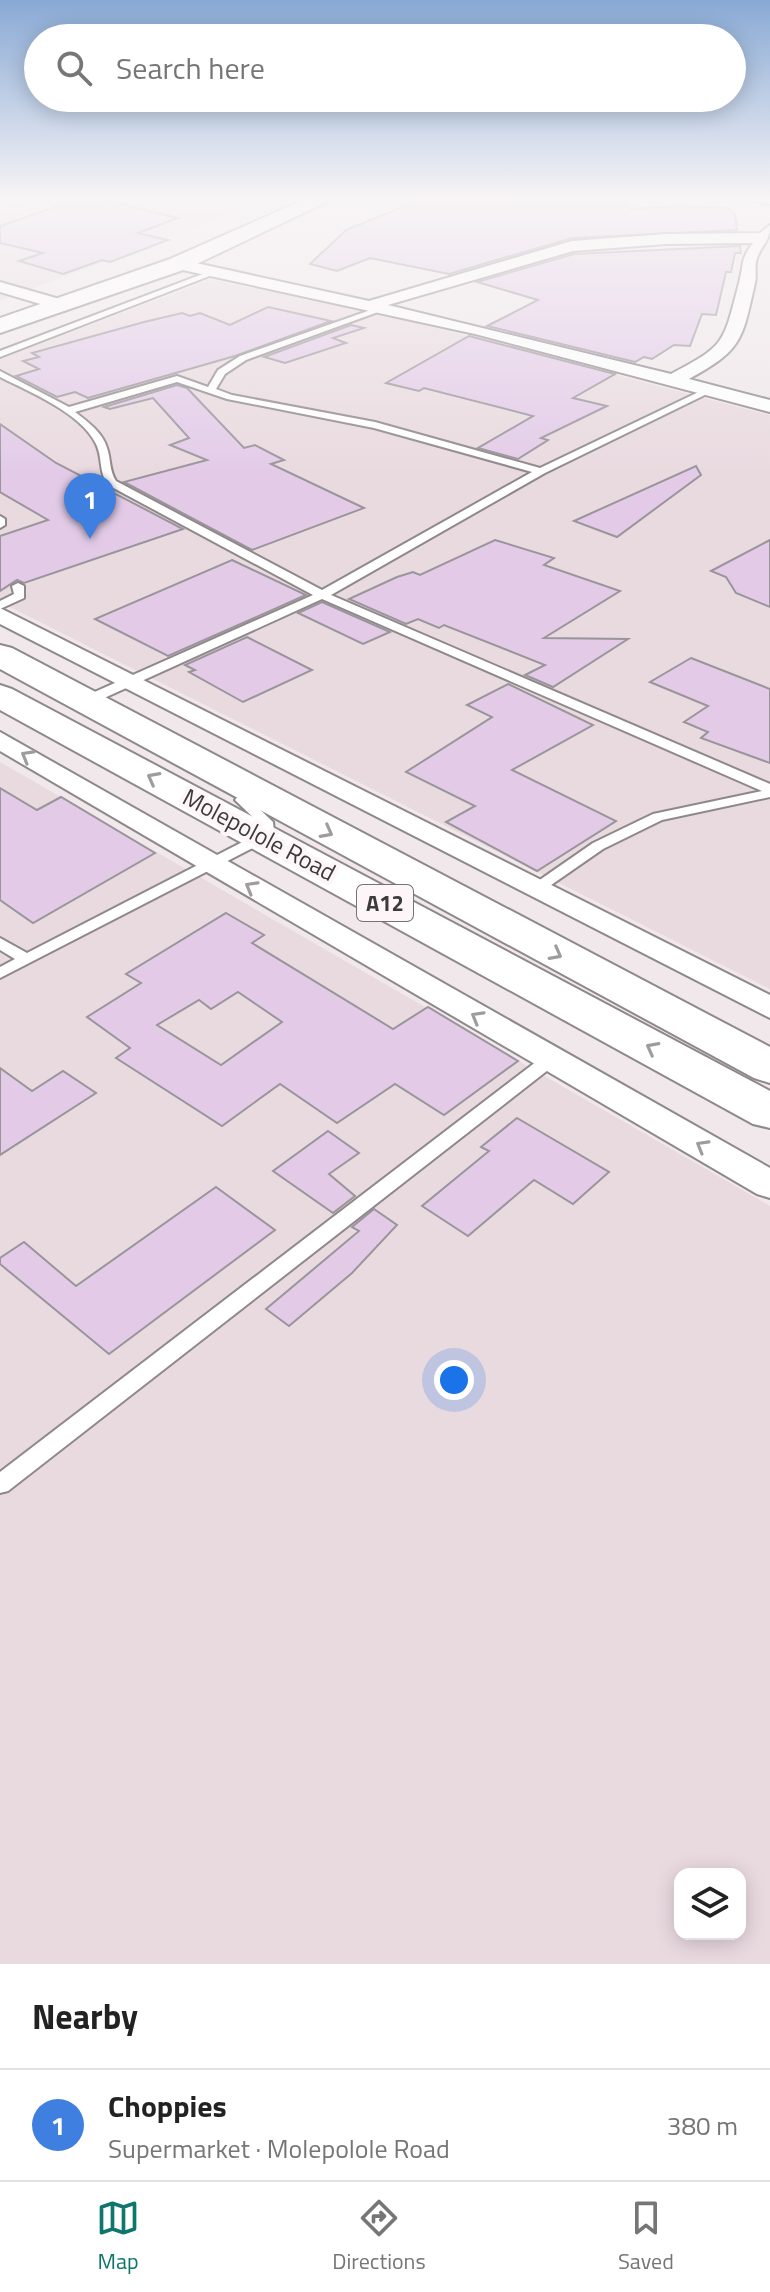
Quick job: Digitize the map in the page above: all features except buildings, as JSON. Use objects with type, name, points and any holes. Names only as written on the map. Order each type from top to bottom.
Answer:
[{"type":"main road","points":[[5,326],[108,290]]},
{"type":"main road","name":"Molepolole Road","points":[[0,655],[770,1067]]},
{"type":"main road","name":"Molepolole Road","points":[[0,696],[770,1112]]},
{"type":"street","points":[[9,290],[64,306]]},
{"type":"street","points":[[300,290],[378,306],[770,406]]},
{"type":"street","points":[[378,306],[431,290]]},
{"type":"street","points":[[674,380],[716,357],[730,344],[745,290]]},
{"type":"street","points":[[0,615],[770,1008]]},
{"type":"street","points":[[0,740],[770,1185]]},
{"type":"lane","points":[[0,354],[169,290]]},
{"type":"lane","points":[[211,390],[221,372],[243,358],[378,306]]},
{"type":"lane","points":[[0,374],[67,411],[102,443],[104,473],[112,483],[322,595],[770,791]]},
{"type":"lane","points":[[67,411],[169,380],[230,397],[375,425],[541,471]]},
{"type":"lane","points":[[86,701],[322,595],[541,471],[710,390]]},
{"type":"lane","points":[[0,605],[20,596],[18,586]]},
{"type":"lane","points":[[0,973],[263,837],[267,832],[266,822],[242,800],[250,790]]},
{"type":"lane","points":[[536,889],[598,846],[658,817],[770,791]]},
{"type":"lane","points":[[0,943],[26,959]]},
{"type":"lane","points":[[0,1484],[551,1059]]},
{"type":"shaded area","points":[[0,290],[30,290],[0,301]]},
{"type":"shaded area","points":[[183,290],[261,290],[417,323],[770,415],[770,989],[0,602],[0,359]]},
{"type":"shaded area","points":[[0,762],[770,1206],[770,1964],[0,1964]]},
{"type":"place","name":"Choppies","points":[[90,539]]}]
